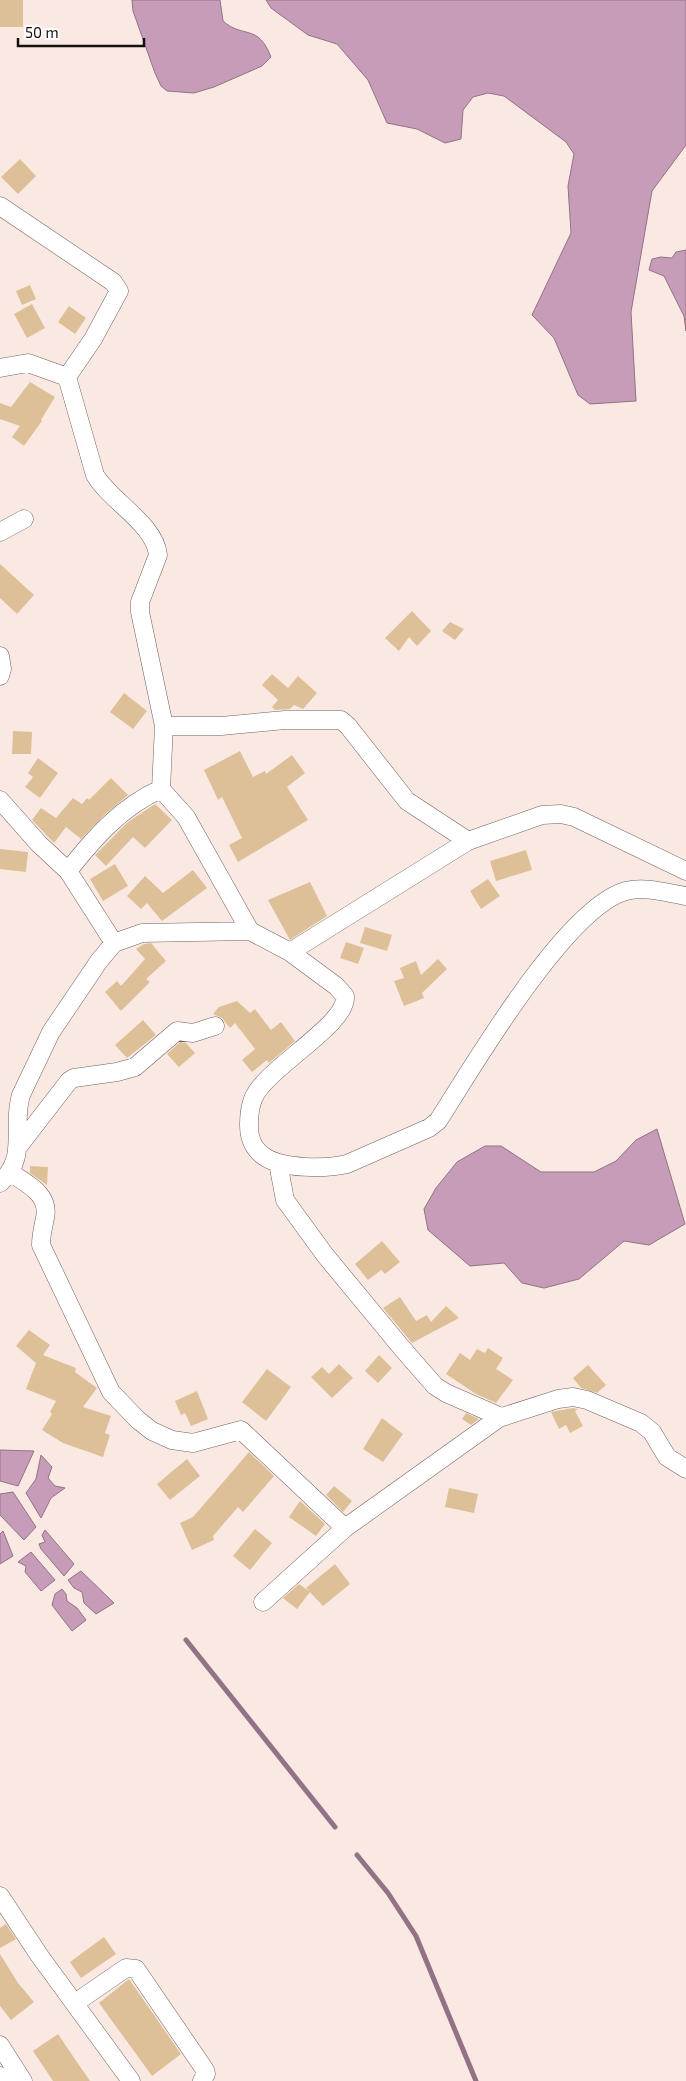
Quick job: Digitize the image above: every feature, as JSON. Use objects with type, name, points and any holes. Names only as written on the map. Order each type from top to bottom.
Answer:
[{"type":"street","points":[[0,206],[118,287],[118,296],[68,377],[95,474],[108,492],[142,525],[157,548],[158,555],[140,602],[140,612],[148,658],[161,703],[164,726],[160,790],[186,817],[250,931]]},
{"type":"street","points":[[0,368],[28,363],[68,377]]},
{"type":"street","points":[[0,532],[24,520]]},
{"type":"street","points":[[0,656],[2,669],[0,676]]},
{"type":"street","points":[[164,726],[221,726],[285,720],[340,720],[348,726],[407,801],[468,841]]},
{"type":"street","points":[[68,871],[101,830],[150,794],[160,790]]},
{"type":"street","points":[[0,800],[39,844],[68,871],[114,942]]},
{"type":"street","points":[[290,952],[468,841],[542,815],[561,814],[615,835],[686,871]]},
{"type":"street","points":[[18,1147],[18,1106],[24,1089],[51,1032],[98,961],[114,942],[142,933],[250,931],[290,952],[342,991],[346,1002],[339,1013],[296,1056],[265,1082],[254,1098],[249,1117],[252,1142],[259,1152],[278,1163],[336,1167],[429,1128],[438,1122],[478,1056],[531,981],[574,929],[598,906],[627,891],[645,889],[686,896]]},
{"type":"street","points":[[215,1026],[193,1033],[176,1031],[135,1067],[74,1078],[69,1081],[18,1147],[5,1178],[40,1195],[46,1206],[45,1217],[40,1231],[40,1245],[116,1398],[152,1431],[172,1440],[193,1443],[241,1430],[345,1528]]},
{"type":"street","points":[[278,1163],[285,1200],[289,1207],[325,1255],[401,1347],[436,1386],[446,1393],[502,1417]]},
{"type":"street","points":[[263,1602],[345,1528],[502,1417],[558,1399],[587,1400],[641,1423],[652,1432],[667,1457],[686,1469]]},
{"type":"street","points":[[0,1896],[131,2081]]},
{"type":"street","points":[[75,2004],[126,1968],[136,1969],[205,2070],[206,2074],[202,2081]]},
{"type":"street","points":[[0,2045],[24,2081]]},
{"type":"street","points":[[0,2076],[4,2081]]},
{"type":"shaded area","points":[[132,0],[220,0],[223,21],[230,26],[255,35],[266,46],[271,57],[262,66],[214,87],[194,93],[167,91],[161,86],[155,73],[133,11]]},
{"type":"shaded area","points":[[266,0],[686,0],[686,145],[652,191],[631,312],[636,401],[590,404],[578,395],[554,338],[532,315],[571,233],[568,186],[574,154],[566,142],[504,96],[488,93],[473,97],[463,110],[461,139],[445,143],[417,129],[387,123],[368,80],[337,44],[308,35],[271,8]]},
{"type":"shaded area","points":[[686,250],[686,331],[684,316],[664,276],[649,270],[652,259],[661,257],[672,258],[676,252]]},
{"type":"shaded area","points":[[657,1129],[685,1224],[649,1245],[624,1241],[579,1279],[544,1288],[522,1283],[504,1263],[470,1266],[428,1230],[424,1209],[436,1188],[457,1162],[485,1146],[501,1146],[541,1172],[594,1172],[616,1161],[636,1140]]},
{"type":"shaded area","points":[[0,1450],[34,1451],[18,1486],[0,1481]]},
{"type":"shaded area","points":[[41,1455],[52,1467],[48,1478],[55,1486],[65,1488],[51,1498],[41,1518],[26,1493],[36,1479]]},
{"type":"shaded area","points":[[13,1492],[36,1527],[24,1540],[0,1515],[0,1494]]},
{"type":"shaded area","points":[[45,1530],[74,1564],[64,1576],[41,1549],[39,1544],[45,1542],[42,1535]]},
{"type":"shaded area","points":[[3,1531],[13,1556],[0,1564],[0,1534]]},
{"type":"shaded area","points":[[31,1552],[55,1580],[41,1591],[25,1572],[26,1566],[18,1562]]},
{"type":"shaded area","points":[[81,1571],[114,1603],[96,1614],[84,1603],[82,1592],[74,1588],[68,1580]]},
{"type":"shaded area","points":[[62,1589],[66,1594],[67,1601],[77,1608],[86,1620],[72,1631],[52,1605],[55,1594]]},
{"type":"building","points":[[0,0],[23,0],[23,27],[0,27]]},
{"type":"building","points":[[20,159],[36,176],[18,194],[1,177]]},
{"type":"building","points":[[30,285],[36,299],[22,305],[16,291]]},
{"type":"building","points":[[32,304],[45,328],[27,338],[14,314]]},
{"type":"building","points":[[69,306],[86,318],[75,334],[58,322]]},
{"type":"building","points":[[30,382],[55,397],[42,421],[24,446],[12,437],[20,426],[0,419],[0,403],[11,407]]},
{"type":"building","points":[[0,564],[34,595],[17,614],[0,598]]},
{"type":"building","points":[[412,611],[431,631],[417,646],[409,637],[399,651],[385,638]]},
{"type":"building","points":[[450,622],[464,629],[455,640],[442,631]]},
{"type":"building","points":[[272,674],[288,688],[298,676],[317,693],[303,709],[294,705],[290,709],[275,710],[272,707],[278,700],[262,685]]},
{"type":"building","points":[[124,693],[147,711],[133,729],[110,712]]},
{"type":"building","points":[[13,731],[32,732],[31,754],[12,754]]},
{"type":"building","points":[[240,751],[253,777],[265,771],[266,774],[292,755],[305,773],[287,787],[308,820],[238,862],[229,845],[242,838],[222,797],[218,800],[204,770]]},
{"type":"building","points":[[38,758],[58,773],[40,798],[25,787],[33,777],[28,773]]},
{"type":"building","points":[[111,778],[128,795],[103,816],[81,839],[66,827],[54,843],[32,820],[41,808],[56,818],[73,798],[82,804],[87,798],[89,800]]},
{"type":"building","points":[[155,804],[172,820],[145,848],[133,837],[106,866],[95,855],[128,822]]},
{"type":"building","points":[[0,849],[28,852],[26,872],[0,869]]},
{"type":"building","points":[[526,850],[532,870],[496,881],[490,861]]},
{"type":"building","points":[[115,864],[128,886],[103,901],[90,879]]},
{"type":"building","points":[[193,870],[207,888],[162,921],[147,903],[141,909],[127,896],[145,876],[163,893]]},
{"type":"building","points":[[488,879],[500,896],[481,909],[470,891]]},
{"type":"building","points":[[310,882],[327,916],[290,940],[268,900]]},
{"type":"building","points":[[365,927],[392,935],[387,951],[360,943]]},
{"type":"building","points":[[346,942],[364,948],[358,964],[340,958]]},
{"type":"building","points":[[151,943],[166,961],[146,979],[150,982],[121,1011],[105,992],[117,981],[121,986],[145,959],[136,949],[144,944]]},
{"type":"building","points":[[438,959],[447,969],[422,993],[424,998],[404,1006],[394,981],[404,978],[400,968],[416,961],[421,975]]},
{"type":"building","points":[[237,1001],[250,1013],[255,1009],[271,1030],[281,1022],[295,1041],[269,1063],[267,1060],[252,1072],[242,1060],[255,1049],[235,1023],[230,1028],[222,1018],[213,1014],[219,1007]]},
{"type":"building","points":[[143,1020],[156,1035],[127,1058],[115,1045]]},
{"type":"building","points":[[180,1042],[186,1043],[195,1053],[179,1067],[167,1054]]},
{"type":"building","points":[[30,1166],[48,1167],[47,1185],[30,1173]]},
{"type":"building","points":[[382,1241],[400,1262],[385,1274],[381,1270],[368,1280],[355,1264]]},
{"type":"building","points":[[400,1297],[416,1321],[427,1315],[431,1322],[446,1306],[459,1318],[412,1343],[383,1308]]},
{"type":"building","points":[[29,1330],[50,1345],[43,1355],[76,1368],[75,1372],[97,1388],[83,1407],[111,1416],[105,1433],[110,1435],[103,1457],[63,1443],[42,1430],[52,1414],[50,1412],[56,1401],[26,1389],[36,1363],[16,1346]]},
{"type":"building","points":[[488,1348],[503,1358],[496,1369],[513,1380],[496,1403],[476,1394],[446,1374],[460,1353],[470,1360],[477,1349],[485,1353]]},
{"type":"building","points":[[379,1355],[392,1368],[378,1383],[365,1371]]},
{"type":"building","points":[[339,1364],[353,1378],[332,1398],[311,1377],[322,1367],[329,1374]]},
{"type":"building","points":[[588,1365],[606,1385],[597,1393],[581,1388],[573,1378]]},
{"type":"building","points":[[267,1369],[291,1387],[266,1421],[242,1402]]},
{"type":"building","points":[[197,1391],[208,1419],[191,1426],[185,1413],[181,1415],[175,1401]]},
{"type":"building","points":[[573,1408],[578,1409],[575,1411],[583,1426],[570,1433],[566,1425],[559,1429],[551,1412]]},
{"type":"building","points":[[466,1413],[479,1419],[471,1425],[462,1419]]},
{"type":"building","points":[[382,1418],[403,1434],[383,1462],[363,1449]]},
{"type":"building","points":[[249,1452],[274,1476],[243,1512],[238,1507],[213,1536],[214,1540],[192,1550],[180,1523],[193,1517]]},
{"type":"building","points":[[187,1459],[200,1476],[170,1500],[157,1484]]},
{"type":"building","points":[[334,1486],[352,1501],[343,1512],[326,1495]]},
{"type":"building","points":[[449,1488],[478,1494],[474,1513],[445,1507]]},
{"type":"building","points":[[300,1501],[325,1524],[316,1536],[289,1517]]},
{"type":"building","points":[[255,1529],[272,1543],[250,1570],[233,1556]]},
{"type":"building","points":[[335,1564],[350,1584],[323,1606],[306,1588]]},
{"type":"building","points":[[299,1584],[310,1592],[297,1609],[283,1598]]},
{"type":"building","points":[[6,1924],[16,1939],[0,1948],[0,1928]]},
{"type":"building","points":[[104,1937],[116,1954],[81,1978],[70,1962]]},
{"type":"building","points":[[0,1954],[18,1983],[34,2002],[11,2020],[0,2006]]},
{"type":"building","points":[[129,1979],[181,2054],[152,2076],[99,2003]]},
{"type":"building","points":[[58,2034],[90,2081],[53,2081],[33,2051]]},
{"type":"waterway","points":[[186,1640],[335,1827]]},
{"type":"waterway","points":[[357,1855],[388,1893],[416,1936],[476,2081]]}]
